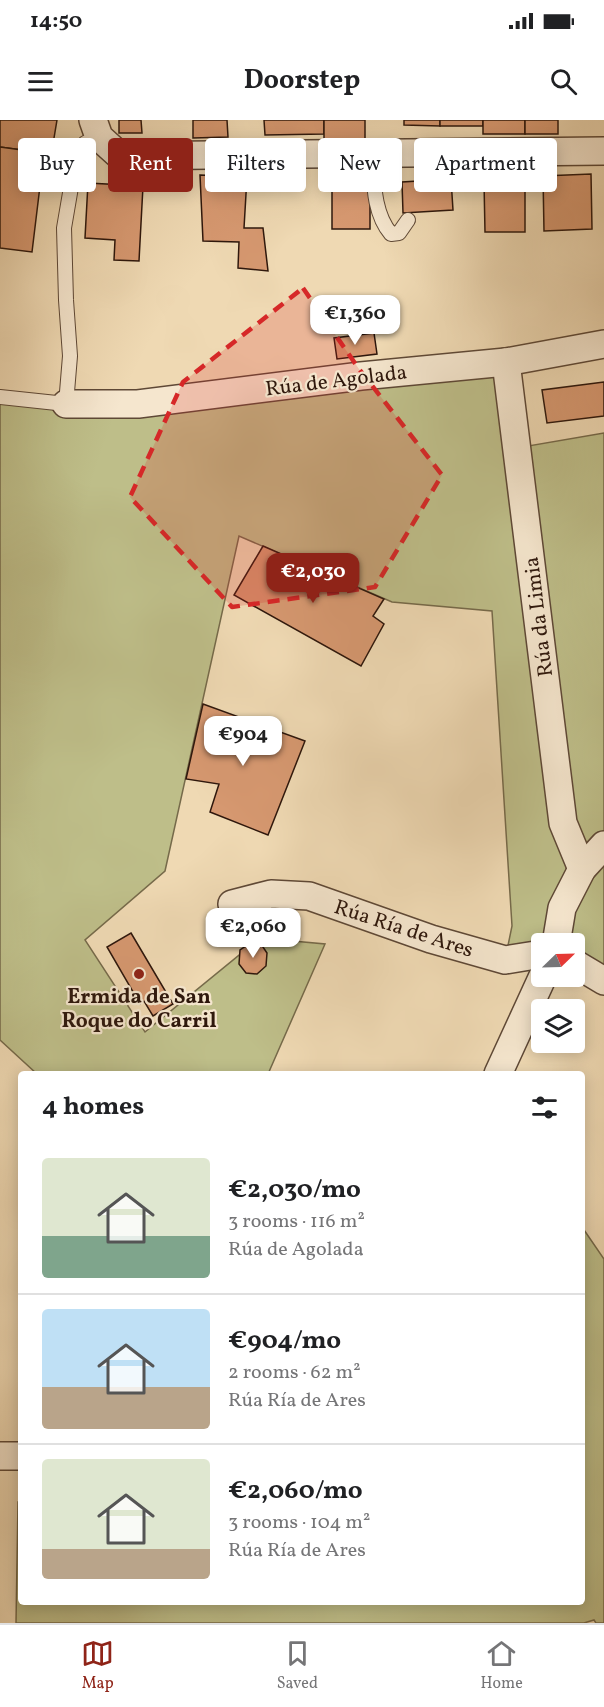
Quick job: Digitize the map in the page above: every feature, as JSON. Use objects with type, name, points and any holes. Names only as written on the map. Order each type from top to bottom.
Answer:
[{"type":"street","points":[[96,129],[120,156],[318,154]]},
{"type":"street","points":[[402,154],[604,151]]},
{"type":"street","name":"Rúa de Agolada","points":[[66,404],[138,404],[361,376],[506,362],[604,344]]},
{"type":"street","name":"Rúa da Limia","points":[[506,362],[563,823],[582,869]]},
{"type":"street","points":[[558,933],[562,908],[582,869],[604,846]]},
{"type":"street","name":"Rúa Ría de Ares","points":[[232,904],[271,894],[309,896],[431,939],[505,960],[531,956]]},
{"type":"street","points":[[585,970],[604,981]]},
{"type":"street","points":[[499,1071],[538,987]]},
{"type":"street","points":[[0,1456],[18,1456]]},
{"type":"lane","points":[[0,397],[66,404],[70,356],[64,228],[76,158],[96,129]]},
{"type":"lane","points":[[377,192],[379,213],[384,226],[391,234],[399,233],[408,220]]},
{"type":"highlighted area","points":[[303,288],[359,369],[442,475],[375,587],[232,607],[130,497],[183,382]]},
{"type":"green space","points":[[506,362],[517,448],[604,433],[604,980],[585,969],[585,933],[531,933],[531,949],[505,960],[512,926],[492,611],[392,602],[239,536],[165,871],[85,940],[145,1032],[260,938],[325,944],[269,1071],[34,1071],[0,1040],[0,396],[138,404]]},
{"type":"green space","points":[[585,1231],[604,1259],[604,1623],[596,1623],[594,1620],[584,1623],[16,1623],[18,1502],[18,1605],[585,1605]]},
{"type":"building","points":[[0,120],[57,120],[54,138],[18,138],[18,149],[0,147]]},
{"type":"building","points":[[119,120],[141,120],[142,133],[119,133]]},
{"type":"building","points":[[193,120],[227,120],[228,137],[193,138]]},
{"type":"building","points":[[264,120],[324,120],[324,134],[265,135]]},
{"type":"building","points":[[324,120],[365,120],[365,138],[324,138]]},
{"type":"building","points":[[404,120],[440,120],[440,126],[404,125]]},
{"type":"building","points":[[440,120],[483,120],[483,126],[440,126]]},
{"type":"building","points":[[483,120],[525,120],[525,134],[483,134]]},
{"type":"building","points":[[525,120],[558,120],[558,134],[525,134]]},
{"type":"building","points":[[0,147],[18,149],[18,192],[39,192],[32,252],[0,248]]},
{"type":"building","points":[[591,174],[592,229],[544,231],[543,192],[557,192],[557,175]]},
{"type":"building","points":[[200,175],[205,175],[205,192],[246,192],[244,228],[263,228],[268,271],[238,268],[239,242],[203,241]]},
{"type":"building","points":[[414,181],[414,192],[452,192],[453,210],[403,213],[402,182]]},
{"type":"building","points":[[96,183],[108,184],[108,192],[143,192],[139,261],[114,260],[115,240],[85,238],[88,192],[96,192]]},
{"type":"building","points":[[332,192],[370,192],[370,229],[332,229]]},
{"type":"building","points":[[484,192],[525,192],[525,232],[485,232]]},
{"type":"building","points":[[374,333],[377,354],[337,359],[334,338]]},
{"type":"building","points":[[604,382],[604,416],[547,423],[542,390]]},
{"type":"building","points":[[263,546],[384,599],[373,616],[384,624],[361,666],[234,595]]},
{"type":"building","points":[[203,704],[305,741],[268,835],[210,812],[219,784],[186,779]]},
{"type":"building","name":"Ermida de San Roque do Carril","points":[[131,933],[173,1004],[153,1016],[144,1001],[140,1004],[107,947]]},
{"type":"building","points":[[249,944],[261,944],[267,953],[266,966],[257,974],[246,973],[239,964],[240,950]]},
{"type":"place","name":"Ermida de San Roque do Carril","points":[[139,974]]}]
